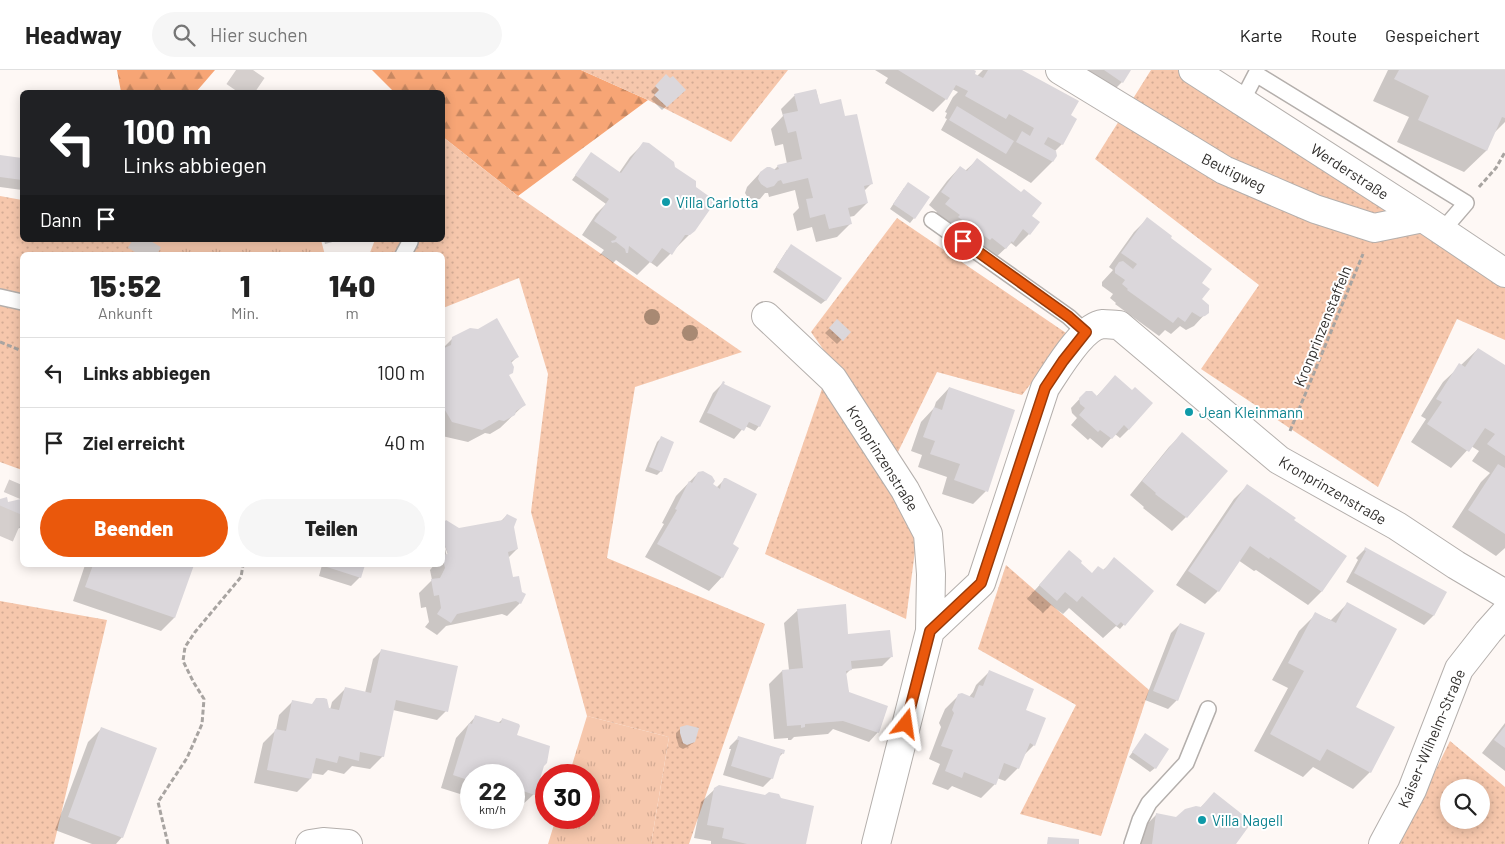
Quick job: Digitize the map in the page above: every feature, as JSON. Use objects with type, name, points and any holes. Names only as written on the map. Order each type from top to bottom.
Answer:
[{"type":"street","name":"Beutigweg","points":[[1060,70],[1224,170],[1315,209],[1374,228],[1432,225]]},
{"type":"street","name":"Werderstraße","points":[[1193,70],[1505,274]]},
{"type":"street","name":"Kronprinzenstraße","points":[[766,316],[833,379],[905,490],[928,534],[931,574],[930,631],[876,844]]},
{"type":"street","name":"Kronprinzenstraße","points":[[1086,332],[1102,324],[1119,325],[1279,460],[1397,526],[1456,565],[1505,594]]},
{"type":"street","points":[[930,631],[981,583],[1045,388],[1086,332]]},
{"type":"street","name":"Kaiser-Wilhelm-Straße","points":[[1383,844],[1412,790],[1459,669],[1505,613]]},
{"type":"street","points":[[310,844],[323,842],[348,844]]},
{"type":"lane","points":[[1242,101],[1257,72],[1466,203],[1432,225]]},
{"type":"lane","points":[[932,220],[1069,317],[1086,332]]},
{"type":"lane","points":[[0,297],[20,302]]},
{"type":"lane","points":[[1132,844],[1140,820],[1149,803],[1186,764],[1208,709]]},
{"type":"path","points":[[1496,168],[1505,152]]},
{"type":"path","name":"Kronprinzenstaffeln","points":[[1279,460],[1374,228]]},
{"type":"path","points":[[0,342],[20,350]]},
{"type":"path","points":[[168,844],[158,802],[187,758],[202,724],[204,699],[183,661],[184,647],[241,577],[242,567]]},
{"type":"green space","points":[[117,70],[215,70],[198,90],[121,90]]},
{"type":"green space","points":[[372,70],[581,70],[648,100],[518,196],[445,139],[445,90],[392,90]]},
{"type":"green space","points":[[581,70],[788,70],[731,142],[648,100]]},
{"type":"green space","points":[[1151,70],[1178,70],[1505,283],[1505,340],[1457,319],[1378,487],[1201,369],[1259,285],[1095,159]]},
{"type":"green space","points":[[445,139],[518,196],[742,352],[635,387],[607,558],[765,624],[689,844],[651,844],[669,737],[587,716],[531,512],[548,374],[519,278],[445,307],[445,252],[370,252],[374,242],[445,242]]},
{"type":"green space","points":[[0,196],[20,200],[20,242],[132,242],[142,252],[20,252],[20,469],[0,462]]},
{"type":"green space","points":[[897,218],[1069,335],[1022,395],[937,372],[897,454],[811,332]]},
{"type":"green space","points":[[132,242],[322,242],[324,252],[142,252]]},
{"type":"green space","points":[[824,383],[917,536],[906,619],[765,554]]},
{"type":"green space","points":[[1006,565],[1149,690],[1101,836],[1020,814],[1076,705],[978,649]]},
{"type":"green space","points":[[0,601],[107,620],[54,844],[0,844]]},
{"type":"green space","points":[[587,716],[669,737],[651,844],[548,844],[553,829],[600,829],[600,764],[572,764]]},
{"type":"green space","points":[[1450,741],[1505,787],[1505,844],[1399,844]]},
{"type":"building","points":[[898,70],[974,70],[976,71],[975,74],[983,78],[988,70],[1022,70],[1079,101],[1071,115],[1077,119],[1063,145],[1048,137],[1044,144],[1056,151],[1057,156],[1053,162],[1016,142],[1022,131],[1030,136],[1034,128],[1009,114],[1006,119],[965,96],[968,91],[956,85],[947,100]]},
{"type":"building","points":[[1104,70],[1131,70],[1123,83]]},
{"type":"building","points":[[1399,70],[1505,70],[1505,118],[1502,117],[1487,151],[1418,120],[1429,96],[1394,79]]},
{"type":"building","points":[[666,74],[670,78],[673,76],[686,90],[667,107],[654,95],[659,90],[655,86]]},
{"type":"building","points":[[816,89],[820,104],[841,99],[845,116],[857,114],[873,184],[864,186],[868,203],[848,208],[852,224],[829,229],[825,214],[810,218],[806,199],[813,198],[808,178],[783,184],[781,180],[774,186],[767,188],[758,179],[760,172],[767,167],[776,170],[779,169],[777,165],[802,159],[796,131],[788,133],[783,114],[798,111],[794,94]]},
{"type":"building","points":[[957,106],[1014,141],[1006,154],[949,120]]},
{"type":"building","name":"Villa Carlotta","points":[[643,142],[649,143],[674,162],[675,167],[696,181],[696,187],[710,197],[713,203],[695,231],[690,235],[685,235],[672,255],[662,248],[651,263],[629,246],[628,253],[626,253],[625,249],[616,242],[612,243],[611,241],[617,237],[594,221],[609,199],[575,175],[591,152],[621,173]]},
{"type":"building","points":[[0,155],[20,158],[20,180],[0,177]]},
{"type":"building","points":[[977,158],[1021,192],[1024,189],[1042,203],[1032,216],[1040,222],[1030,235],[1023,229],[1006,249],[958,217],[960,215],[945,204],[950,198],[941,192],[960,166],[967,171]]},
{"type":"building","points":[[908,182],[930,197],[915,219],[893,204]]},
{"type":"building","points":[[1147,217],[1212,269],[1202,283],[1210,289],[1202,299],[1209,305],[1209,313],[1205,316],[1200,317],[1192,312],[1185,322],[1178,317],[1173,323],[1127,290],[1122,284],[1125,280],[1115,273],[1115,268],[1119,262],[1123,261],[1133,269],[1137,264],[1121,253]]},
{"type":"building","points":[[791,244],[842,278],[826,301],[776,267]]},
{"type":"building","points":[[497,318],[519,357],[511,361],[514,367],[513,373],[509,375],[526,405],[516,411],[515,415],[504,421],[499,420],[482,430],[452,422],[445,410],[445,348],[451,345],[452,337],[470,328],[478,329]]},
{"type":"building","points":[[837,319],[851,332],[843,341],[829,328]]},
{"type":"building","points":[[1478,348],[1505,365],[1505,456],[1487,444],[1495,434],[1485,428],[1469,452],[1427,424],[1442,402],[1436,399],[1459,363],[1465,367]]},
{"type":"building","points":[[1115,375],[1132,390],[1135,387],[1153,403],[1129,430],[1124,425],[1112,439],[1100,430],[1098,432],[1079,415],[1085,408],[1080,404],[1079,398],[1086,391],[1092,391],[1097,396]]},
{"type":"building","points":[[723,381],[725,382],[724,384],[771,406],[760,427],[749,422],[744,431],[707,413]]},
{"type":"building","points":[[949,387],[1015,410],[988,492],[954,480],[960,464],[930,454],[935,441],[923,437],[934,407],[942,410]]},
{"type":"building","points":[[1182,432],[1228,471],[1187,518],[1155,494],[1142,481]]},
{"type":"building","points":[[661,436],[674,442],[662,472],[649,467]]},
{"type":"building","points":[[1498,464],[1505,468],[1505,534],[1468,510]]},
{"type":"building","points":[[703,471],[712,476],[715,481],[713,484],[720,489],[724,478],[726,478],[757,494],[733,544],[739,548],[723,578],[657,544],[677,510],[675,509],[689,481],[692,483],[698,472]]},
{"type":"building","points":[[1247,484],[1296,518],[1294,520],[1347,556],[1322,592],[1250,546],[1219,592],[1188,571]]},
{"type":"building","points":[[7,497],[8,502],[20,499],[20,525],[13,527],[12,523],[0,525],[0,499]]},
{"type":"building","points":[[507,514],[517,519],[514,527],[518,549],[508,552],[513,577],[519,576],[522,592],[526,594],[521,604],[516,601],[457,614],[451,623],[437,614],[441,608],[439,595],[434,596],[431,579],[440,578],[445,568],[445,554],[448,554],[445,546],[445,521],[446,520],[459,528],[503,520]]},
{"type":"building","points":[[1365,547],[1447,592],[1434,616],[1354,573],[1366,551],[1364,550]]},
{"type":"building","points":[[1069,550],[1092,573],[1098,566],[1104,570],[1114,557],[1154,591],[1125,626],[1121,622],[1117,626],[1082,596],[1077,602],[1065,592],[1057,601],[1039,585]]},
{"type":"building","points":[[92,567],[193,567],[175,618],[85,587]]},
{"type":"building","points":[[327,567],[364,567],[361,578]]},
{"type":"building","points":[[1347,602],[1397,629],[1356,707],[1395,727],[1371,773],[1327,749],[1320,761],[1270,734],[1304,671],[1288,663],[1315,612],[1336,623]]},
{"type":"building","points":[[846,604],[848,634],[890,630],[893,657],[851,661],[852,670],[846,671],[849,692],[888,706],[879,733],[843,721],[805,724],[805,727],[801,728],[801,725],[787,726],[782,670],[803,668],[797,609]]},
{"type":"building","points":[[1180,623],[1205,633],[1178,701],[1153,691]]},
{"type":"building","points":[[381,649],[458,666],[448,712],[396,700],[384,757],[360,752],[359,761],[339,756],[337,763],[316,758],[311,779],[267,770],[275,729],[286,731],[292,700],[312,704],[316,698],[324,698],[327,699],[329,708],[339,710],[345,687],[371,693]]},
{"type":"building","points":[[989,670],[1034,689],[1026,710],[1046,718],[1035,746],[1030,743],[1019,769],[1004,763],[996,785],[964,772],[962,778],[945,771],[953,750],[941,746],[954,713],[952,710],[958,694],[962,693],[974,698],[979,685],[983,686]]},
{"type":"building","points":[[475,715],[501,723],[502,718],[519,724],[517,735],[550,746],[547,763],[535,764],[535,795],[525,792],[525,764],[460,764],[460,777],[453,775],[469,723],[472,724]]},
{"type":"building","points":[[687,725],[699,728],[695,742],[687,745],[683,743],[680,727]]},
{"type":"building","points":[[1505,726],[1505,748],[1494,740]]},
{"type":"building","points":[[101,727],[157,748],[123,838],[68,817]]},
{"type":"building","points":[[1145,733],[1169,749],[1156,769],[1132,752]]},
{"type":"building","points":[[738,736],[785,750],[784,754],[781,753],[773,779],[731,766],[739,740],[737,740]]},
{"type":"building","points":[[719,785],[765,795],[769,792],[779,794],[781,798],[814,806],[806,844],[747,844],[722,838],[724,828],[707,825],[714,788]]},
{"type":"building","name":"Villa Nagell","points":[[1214,792],[1252,822],[1236,844],[1152,844],[1156,813],[1176,817],[1185,809],[1196,806],[1201,807]]},
{"type":"building","points":[[1048,837],[1079,839],[1079,844],[1047,844]]},
{"type":"tunnel","points":[[239,90],[253,70]]},
{"type":"tunnel","points":[[142,252],[148,242]]},
{"type":"tunnel","points":[[0,536],[20,490]]},
{"type":"place","name":"Villa Carlotta","points":[[666,202]]},
{"type":"place","name":"Jean Kleinmann","points":[[1189,412]]},
{"type":"place","name":"Villa Nagell","points":[[1202,820]]},
{"type":"route","points":[[906,724],[930,631],[981,583],[1045,388],[1086,332],[1069,317],[963,241]]}]
